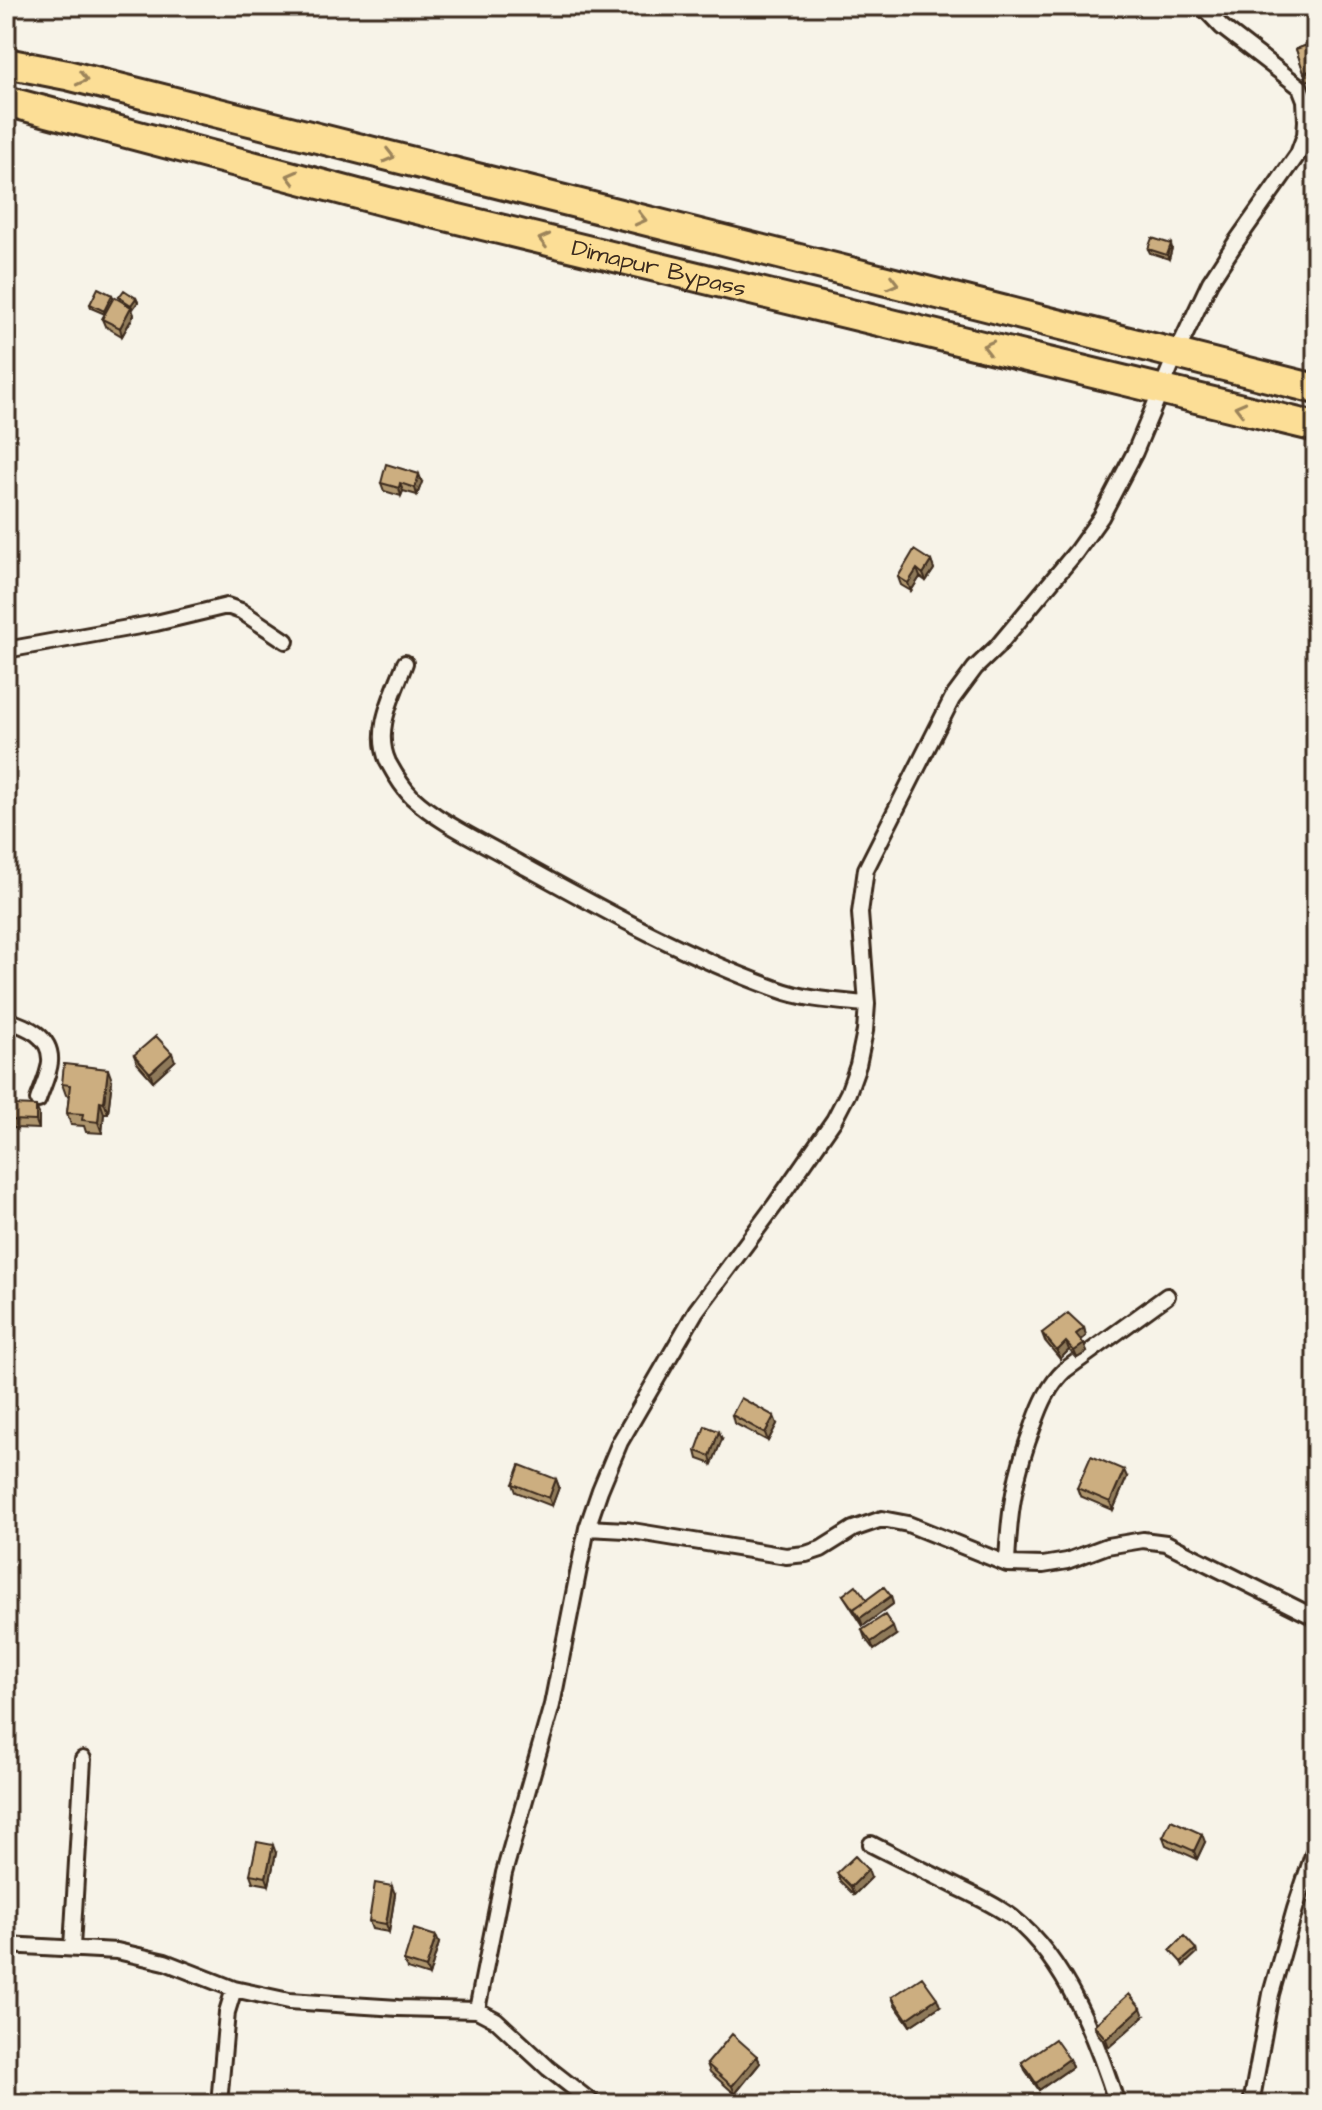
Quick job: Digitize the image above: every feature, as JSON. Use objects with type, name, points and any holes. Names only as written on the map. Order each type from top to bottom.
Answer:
[{"type":"highway","name":"Dimapur Bypass","points":[[6,63],[67,75],[1316,389]]},
{"type":"highway","name":"Dimapur Bypass","points":[[6,101],[388,202],[1316,427]]},
{"type":"street","points":[[477,2010],[504,1873],[552,1705],[587,1528],[600,1490],[620,1442],[696,1311],[834,1120],[858,1065],[867,1004],[860,913],[866,869],[952,699],[975,668],[997,647],[1076,552],[1101,517],[1135,452],[1210,282],[1285,175],[1305,135],[1305,100],[1300,87],[1222,27],[1202,6]]},
{"type":"street","points":[[6,650],[156,623],[227,606],[241,611],[286,641]]},
{"type":"street","points":[[405,663],[383,725],[382,744],[388,762],[410,795],[440,818],[619,919],[702,959],[779,990],[818,1000],[867,1004]]},
{"type":"street","points":[[6,1020],[40,1035],[47,1047],[50,1061],[38,1100]]},
{"type":"street","points":[[1007,1564],[1015,1480],[1047,1393],[1065,1370],[1167,1296]]},
{"type":"street","points":[[587,1528],[626,1530],[786,1556],[821,1549],[853,1529],[874,1520],[889,1519],[1007,1564],[1043,1565],[1067,1561],[1107,1546],[1143,1540],[1166,1543],[1316,1618]]},
{"type":"street","points":[[72,1947],[83,1759]]},
{"type":"street","points":[[871,1844],[988,1902],[1033,1935],[1074,1997],[1105,2066],[1117,2104]]},
{"type":"street","points":[[1251,2104],[1271,1994],[1316,1846]]},
{"type":"street","points":[[6,1945],[117,1951],[165,1962],[234,1989],[289,2001],[477,2010],[496,2020],[548,2068],[594,2104]]},
{"type":"street","points":[[219,2104],[227,2012],[234,1989]]},
{"type":"building","points":[[1316,42],[1316,56],[1308,59],[1312,70],[1304,73],[1296,49]]},
{"type":"building","points":[[1152,238],[1171,244],[1167,255],[1148,249]]},
{"type":"building","points":[[98,288],[112,295],[104,311],[90,304]]},
{"type":"building","points":[[124,290],[136,298],[131,305],[119,297]]},
{"type":"building","points":[[114,297],[131,307],[120,328],[102,319]]},
{"type":"building","points":[[386,464],[419,474],[415,488],[400,483],[399,488],[381,483]]},
{"type":"building","points":[[914,550],[931,561],[923,574],[917,569],[908,583],[898,577]]},
{"type":"building","points":[[156,1036],[172,1053],[150,1073],[134,1055]]},
{"type":"building","points":[[64,1064],[108,1069],[98,1122],[82,1120],[83,1114],[67,1113],[70,1085],[62,1084]]},
{"type":"building","points":[[11,1105],[36,1106],[36,1121],[10,1120]]},
{"type":"building","points":[[1068,1313],[1084,1328],[1076,1334],[1084,1344],[1074,1351],[1066,1342],[1057,1351],[1042,1333]]},
{"type":"building","points":[[741,1398],[774,1416],[765,1433],[732,1415]]},
{"type":"building","points":[[705,1426],[719,1431],[710,1456],[696,1451]]},
{"type":"building","points":[[1091,1456],[1124,1470],[1110,1502],[1077,1488]]},
{"type":"building","points":[[520,1465],[556,1479],[549,1498],[513,1484]]},
{"type":"building","points":[[856,1585],[867,1600],[853,1609],[843,1595]]},
{"type":"building","points":[[884,1587],[891,1596],[860,1618],[854,1609]]},
{"type":"building","points":[[885,1615],[893,1627],[871,1642],[862,1630]]},
{"type":"building","points":[[1171,1820],[1202,1834],[1194,1851],[1163,1837]]},
{"type":"building","points":[[257,1842],[273,1845],[266,1877],[250,1874]]},
{"type":"building","points":[[855,1856],[868,1870],[851,1887],[837,1873]]},
{"type":"building","points":[[375,1883],[392,1886],[386,1924],[369,1921]]},
{"type":"building","points":[[414,1929],[436,1936],[426,1968],[404,1961]]},
{"type":"building","points":[[1184,1936],[1196,1949],[1181,1962],[1170,1950]]},
{"type":"building","points":[[922,1977],[937,1998],[907,2019],[892,1997]]},
{"type":"building","points":[[1129,1994],[1141,2008],[1106,2039],[1094,2025]]},
{"type":"building","points":[[732,2034],[757,2056],[732,2086],[707,2064]]},
{"type":"building","points":[[1055,2039],[1069,2059],[1036,2083],[1022,2062]]}]
